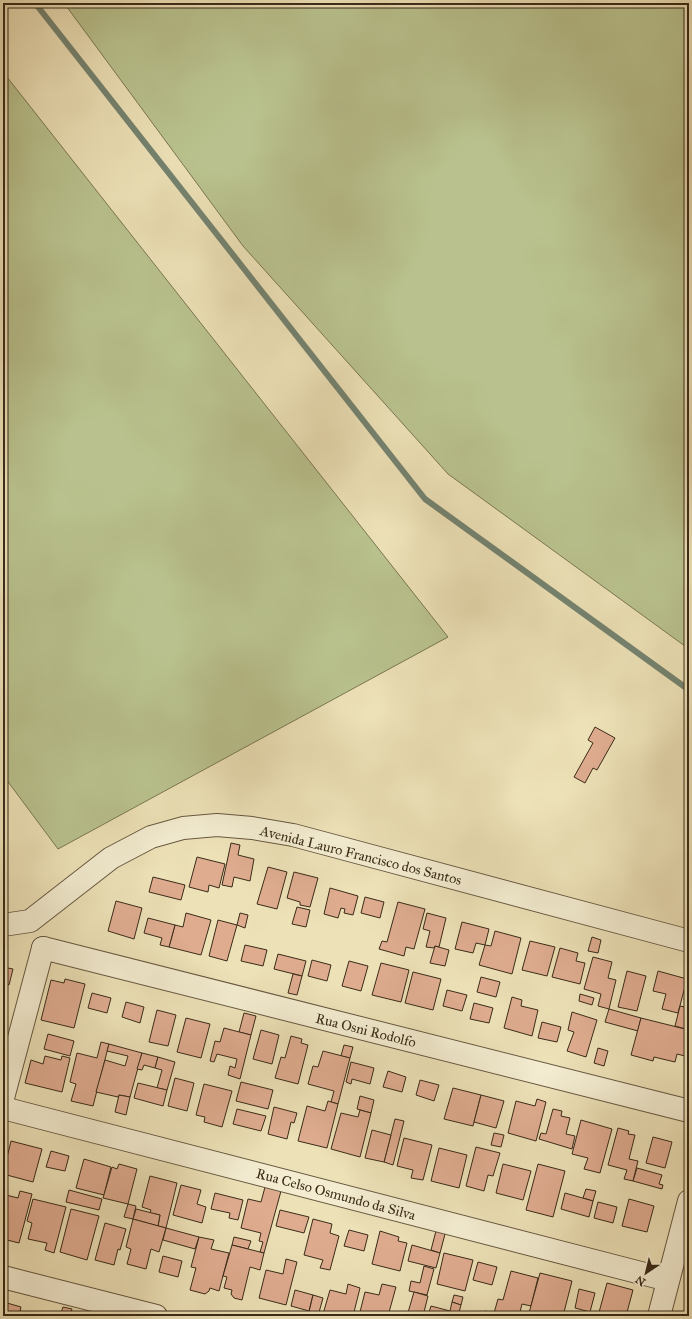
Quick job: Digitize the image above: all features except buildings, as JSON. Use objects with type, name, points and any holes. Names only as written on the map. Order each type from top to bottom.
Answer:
[{"type":"street","name":"Avenida Lauro Francisco dos Santos","points":[[30,921],[111,858],[151,838],[183,828],[217,825],[252,828],[293,835],[689,941]]},
{"type":"street","points":[[3,925],[30,921],[43,948],[3,1098]]},
{"type":"street","name":"Rua Osni Rodolfo","points":[[43,948],[689,1111]]},
{"type":"street","name":"Rua Celso Osmundo da Silva","points":[[3,1108],[668,1280]]},
{"type":"street","points":[[659,1316],[689,1201]]},
{"type":"street","points":[[3,1277],[156,1316]]},
{"type":"green space","points":[[64,3],[689,3],[689,649],[448,474],[243,246]]},
{"type":"green space","points":[[3,72],[448,637],[58,849],[3,775]]},
{"type":"waterway","points":[[35,3],[425,499],[689,690]]}]
